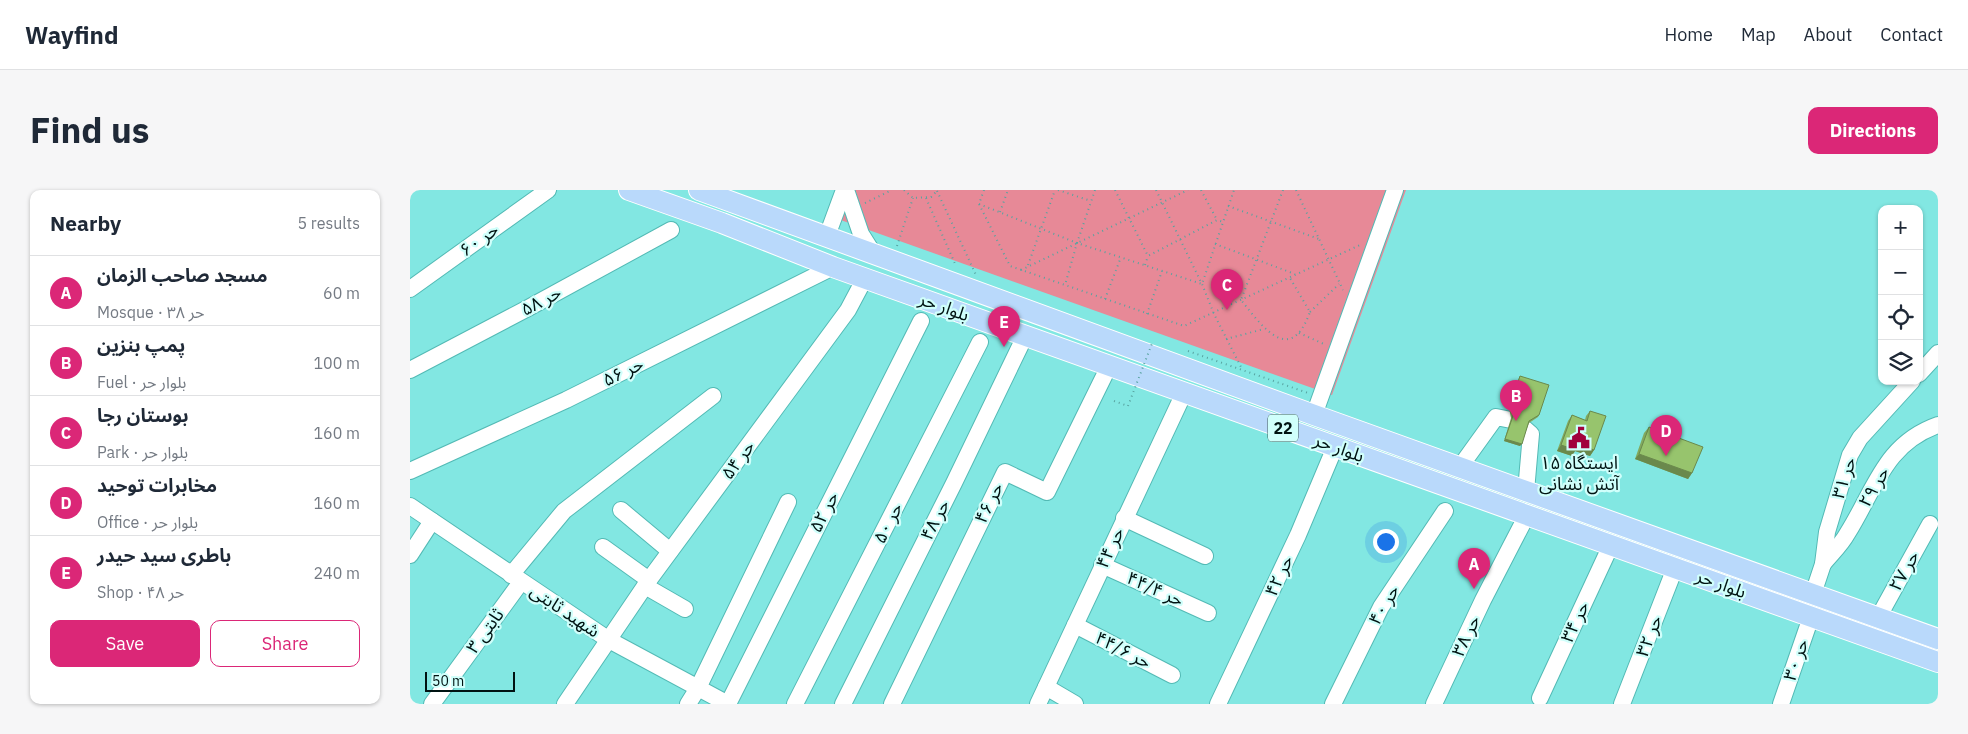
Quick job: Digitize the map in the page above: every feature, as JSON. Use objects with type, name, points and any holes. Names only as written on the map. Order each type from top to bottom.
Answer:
[{"type":"main road","name":"بلوار حر","points":[[629,190],[722,223],[833,267],[1938,662]]},
{"type":"main road","name":"بلوار حر","points":[[699,190],[1314,415],[1938,639]]},
{"type":"main road","points":[[722,223],[730,201]]},
{"type":"street","name":"حر ۶۰","points":[[410,289],[548,190]]},
{"type":"street","points":[[845,190],[861,234],[873,253]]},
{"type":"street","points":[[827,236],[845,190]]},
{"type":"street","points":[[1314,415],[1336,349],[1395,190]]},
{"type":"street","name":"حر ۵۸","points":[[410,370],[670,230]]},
{"type":"street","name":"حر ۵۶","points":[[410,471],[566,400],[833,267]]},
{"type":"street","name":"حر ۵۴","points":[[565,704],[647,583],[848,310],[864,278]]},
{"type":"street","name":"حر ۵۲","points":[[728,704],[921,321]]},
{"type":"street","name":"حر ۴۸","points":[[843,704],[958,475],[1025,336]]},
{"type":"street","name":"حر ۵۰","points":[[795,704],[980,342]]},
{"type":"street","points":[[1923,370],[1938,353]]},
{"type":"street","name":"حر ۴۶","points":[[892,704],[1005,472],[1047,492],[1109,366]]},
{"type":"street","name":"حر ۳۱","points":[[1813,594],[1823,564],[1827,532],[1850,455],[1860,438],[1908,385]]},
{"type":"street","name":"حر ۴۴","points":[[1038,704],[1184,393]]},
{"type":"street","name":"ثابتی ۳","points":[[432,704],[516,578],[564,511],[713,396]]},
{"type":"street","points":[[1460,467],[1496,417],[1516,421],[1531,434],[1526,491]]},
{"type":"street","name":"حر ۲۹","points":[[1823,564],[1846,535],[1885,465],[1901,446],[1934,430]]},
{"type":"street","name":"حر ۴۲","points":[[1218,704],[1298,535],[1335,447]]},
{"type":"street","points":[[688,704],[698,688],[788,502]]},
{"type":"street","name":"شهید ثابتی","points":[[410,506],[609,640],[728,704]]},
{"type":"street","points":[[621,510],[670,551]]},
{"type":"street","name":"حر ۴۰","points":[[1333,704],[1381,607],[1445,511]]},
{"type":"street","name":"حر ۳۸","points":[[1434,704],[1483,600],[1527,515]]},
{"type":"street","points":[[1124,518],[1205,556]]},
{"type":"street","points":[[410,555],[432,521]]},
{"type":"street","name":"حر ۲۷","points":[[1878,618],[1930,524]]},
{"type":"street","name":"حر ۳۴","points":[[1540,698],[1611,545]]},
{"type":"street","points":[[603,547],[647,583],[685,609]]},
{"type":"street","name":"حر ۴۴/۴","points":[[1102,565],[1208,613]]},
{"type":"street","name":"حر ۳۲","points":[[1622,704],[1675,568]]},
{"type":"street","name":"حر ۳۰","points":[[1781,704],[1811,617]]},
{"type":"street","name":"حر ۴۴/۶","points":[[1074,625],[1172,675]]},
{"type":"street","points":[[1046,687],[1075,704]]},
{"type":"path","points":[[852,209],[892,190]]},
{"type":"path","points":[[904,190],[913,198],[931,197],[937,190],[976,275]]},
{"type":"path","points":[[984,190],[979,204],[1010,266],[1184,326],[1214,314],[1378,236]]},
{"type":"path","points":[[1000,212],[1008,190]]},
{"type":"path","points":[[1028,266],[1057,190],[1091,202]]},
{"type":"path","points":[[1065,285],[1095,190]]},
{"type":"path","points":[[1115,190],[1148,256]]},
{"type":"path","points":[[1156,190],[1242,369]]},
{"type":"path","points":[[1021,270],[1188,190]]},
{"type":"path","points":[[1201,190],[1217,220],[1223,222]]},
{"type":"path","points":[[1202,284],[1234,190]]},
{"type":"path","points":[[1241,300],[1283,190]]},
{"type":"path","points":[[1296,190],[1351,308]]},
{"type":"path","points":[[897,247],[913,198]]},
{"type":"path","points":[[926,198],[956,268]]},
{"type":"path","points":[[979,204],[1077,243],[1202,284]]},
{"type":"path","points":[[1228,206],[1319,239]]},
{"type":"path","points":[[1145,265],[1148,256],[1217,220]]},
{"type":"path","points":[[1216,244],[1296,274]]},
{"type":"path","points":[[1105,299],[1121,258]]},
{"type":"path","points":[[1147,314],[1162,272]]},
{"type":"path","points":[[1290,277],[1310,312]]},
{"type":"path","points":[[1241,300],[1264,329],[1278,338],[1291,338],[1299,334],[1310,312],[1340,283]]},
{"type":"path","points":[[1226,339],[1264,329]]},
{"type":"path","points":[[1299,334],[1336,349]]},
{"type":"path","points":[[1114,401],[1128,406],[1154,341]]},
{"type":"shaded area","points":[[845,190],[1406,190],[1332,395],[835,218]]},
{"type":"building","points":[[1520,376],[1549,385],[1539,415],[1529,421],[1522,444],[1505,439],[1513,416],[1510,406]]},
{"type":"building","name":"ایستگاه ۱۵ آتش نشانی","points":[[1590,411],[1606,416],[1594,450],[1578,444],[1576,450],[1561,445],[1572,415],[1587,421]]},
{"type":"building","points":[[1649,427],[1703,447],[1692,473],[1639,454]]},
{"type":"place","name":"بوستان رجا","points":[[1227,310]]},
{"type":"place","name":"باطری سید حیدر","points":[[1004,347]]},
{"type":"place","name":"پمپ بنزین","points":[[1516,421]]},
{"type":"place","name":"ایستگاه ۱۵ آتش نشانی","points":[[1579,438]]},
{"type":"place","name":"مخابرات توحید","points":[[1666,456]]},
{"type":"place","name":"مسجد صاحب الزمان","points":[[1474,589]]}]
